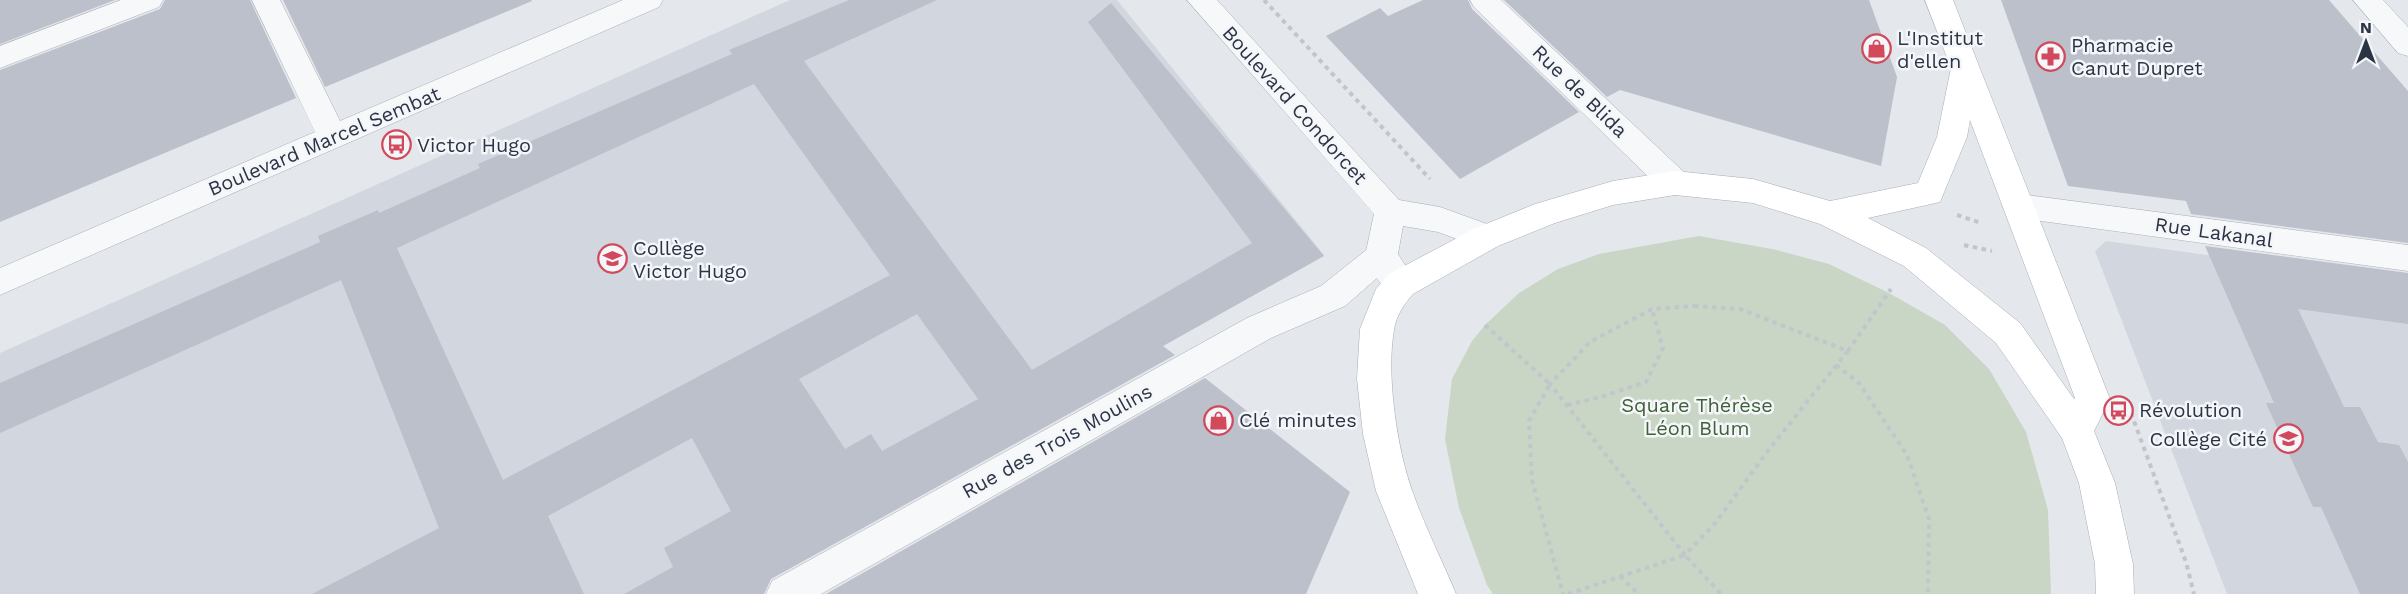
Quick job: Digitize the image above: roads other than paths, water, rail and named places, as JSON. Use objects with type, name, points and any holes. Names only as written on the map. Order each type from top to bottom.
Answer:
[{"type":"main road","points":[[1939,0],[2093,399],[2076,430]]},
{"type":"main road","points":[[1830,214],[1929,193],[1952,137],[1965,69]]},
{"type":"main road","points":[[1437,594],[1394,490],[1381,434],[1374,379],[1377,329],[1395,292],[1487,237],[1546,213],[1602,196],[1675,183],[1753,191],[1830,214],[1916,257],[2008,333],[2076,430],[2097,483],[2114,564],[2115,594]]},
{"type":"street","points":[[0,57],[149,0]]},
{"type":"street","points":[[266,0],[333,137]]},
{"type":"street","name":"Boulevard Marcel Sembat","points":[[0,282],[649,0]]},
{"type":"street","name":"Boulevard Condorcet","points":[[1201,0],[1390,211]]},
{"type":"street","name":"Rue de Blida","points":[[1484,0],[1675,183]]},
{"type":"street","points":[[2367,0],[2408,46]]},
{"type":"street","name":"Rue Lakanal","points":[[2019,206],[2408,258]]},
{"type":"street","points":[[1395,292],[1381,256],[1390,211],[1440,220],[1487,237]]},
{"type":"street","name":"Rue des Trois Moulins","points":[[785,594],[1259,328],[1333,296],[1381,256]]},
{"type":"street","name":"Rue des Trois Moulins","points":[[1333,296],[1395,292]]},
{"type":"place","name":"L'Institut d'ellen","points":[[1876,49]]},
{"type":"place","name":"Pharmacie Canut Dupret","points":[[2050,56]]},
{"type":"place","name":"Victor Hugo","points":[[396,145]]},
{"type":"place","name":"Collège Victor Hugo","points":[[612,259]]},
{"type":"place","name":"Révolution","points":[[2118,410]]},
{"type":"place","name":"Clé minutes","points":[[1218,420]]},
{"type":"place","name":"Collège Cité","points":[[2288,439]]},
{"type":"park label","name":"Square Thérèse Léon Blum","points":[[1697,416]]}]
